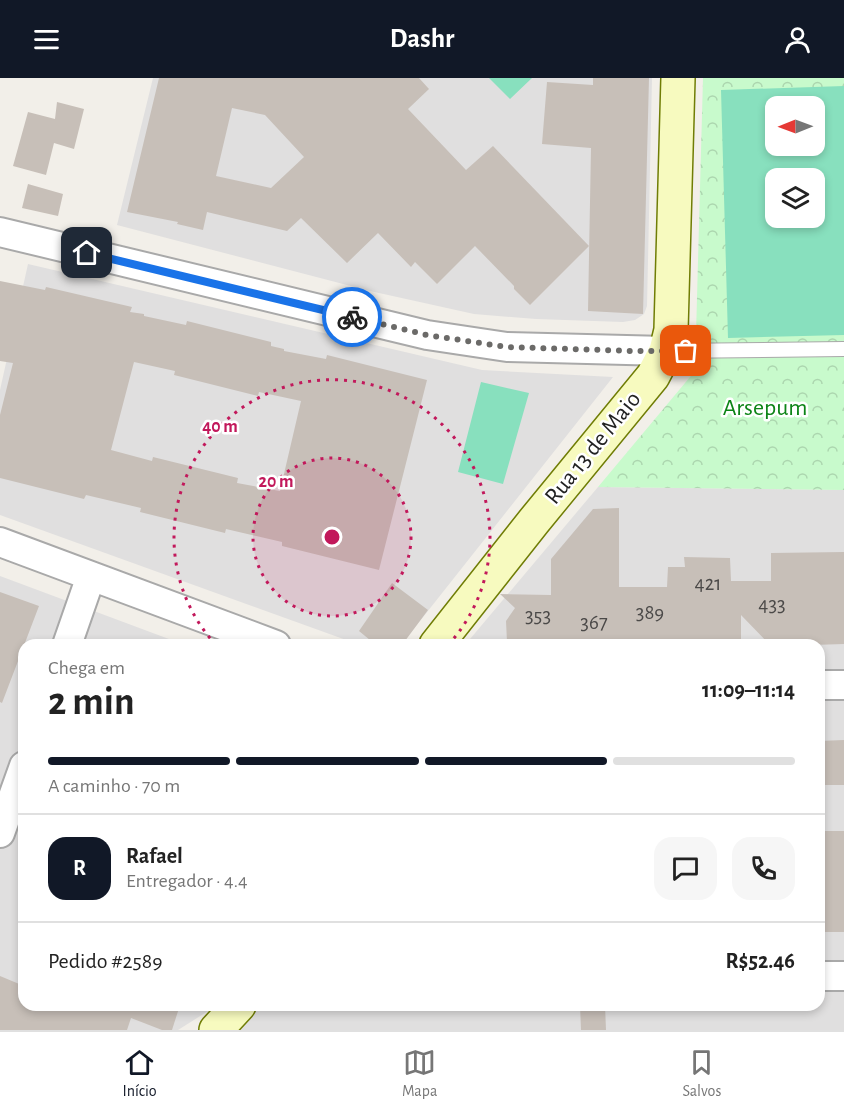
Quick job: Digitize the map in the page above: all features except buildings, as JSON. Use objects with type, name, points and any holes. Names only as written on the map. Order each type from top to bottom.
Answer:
[{"type":"main road","name":"Rua 13 de Maio","points":[[441,639],[653,376],[666,351],[671,330],[678,78]]},
{"type":"main road","points":[[216,1030],[233,1011]]},
{"type":"street","points":[[0,232],[427,335],[507,347],[666,351]]},
{"type":"street","points":[[0,542],[260,639]]},
{"type":"street","points":[[69,639],[91,576]]},
{"type":"street","points":[[825,685],[844,685]]},
{"type":"street","points":[[0,833],[18,783]]},
{"type":"street","points":[[825,976],[844,976]]},
{"type":"lane","points":[[666,351],[844,349]]},
{"type":"shaded area","points":[[153,78],[652,78],[647,306],[644,314],[635,320],[623,322],[474,314],[370,291],[117,225]]},
{"type":"shaded area","points":[[28,264],[482,370],[613,377],[406,639],[343,639],[0,515],[0,390]]},
{"type":"shaded area","points":[[598,487],[844,490],[844,1030],[241,1030],[217,1011],[825,1011],[825,639],[470,639]]},
{"type":"shaded area","points":[[0,576],[169,639],[18,639],[18,1011],[208,1011],[178,1030],[0,1030]]},
{"type":"green space","points":[[489,78],[532,78],[510,99]]},
{"type":"green space","name":"Arsepum","points":[[703,78],[844,78],[844,490],[598,487],[695,371]]},
{"type":"green space","points":[[844,86],[844,335],[728,338],[721,90]]},
{"type":"green space","points":[[481,382],[529,393],[503,484],[458,472]]},
{"type":"way so far","points":[[352,317],[427,335],[507,347],[686,351]]},
{"type":"route","points":[[87,253],[352,317]]}]
